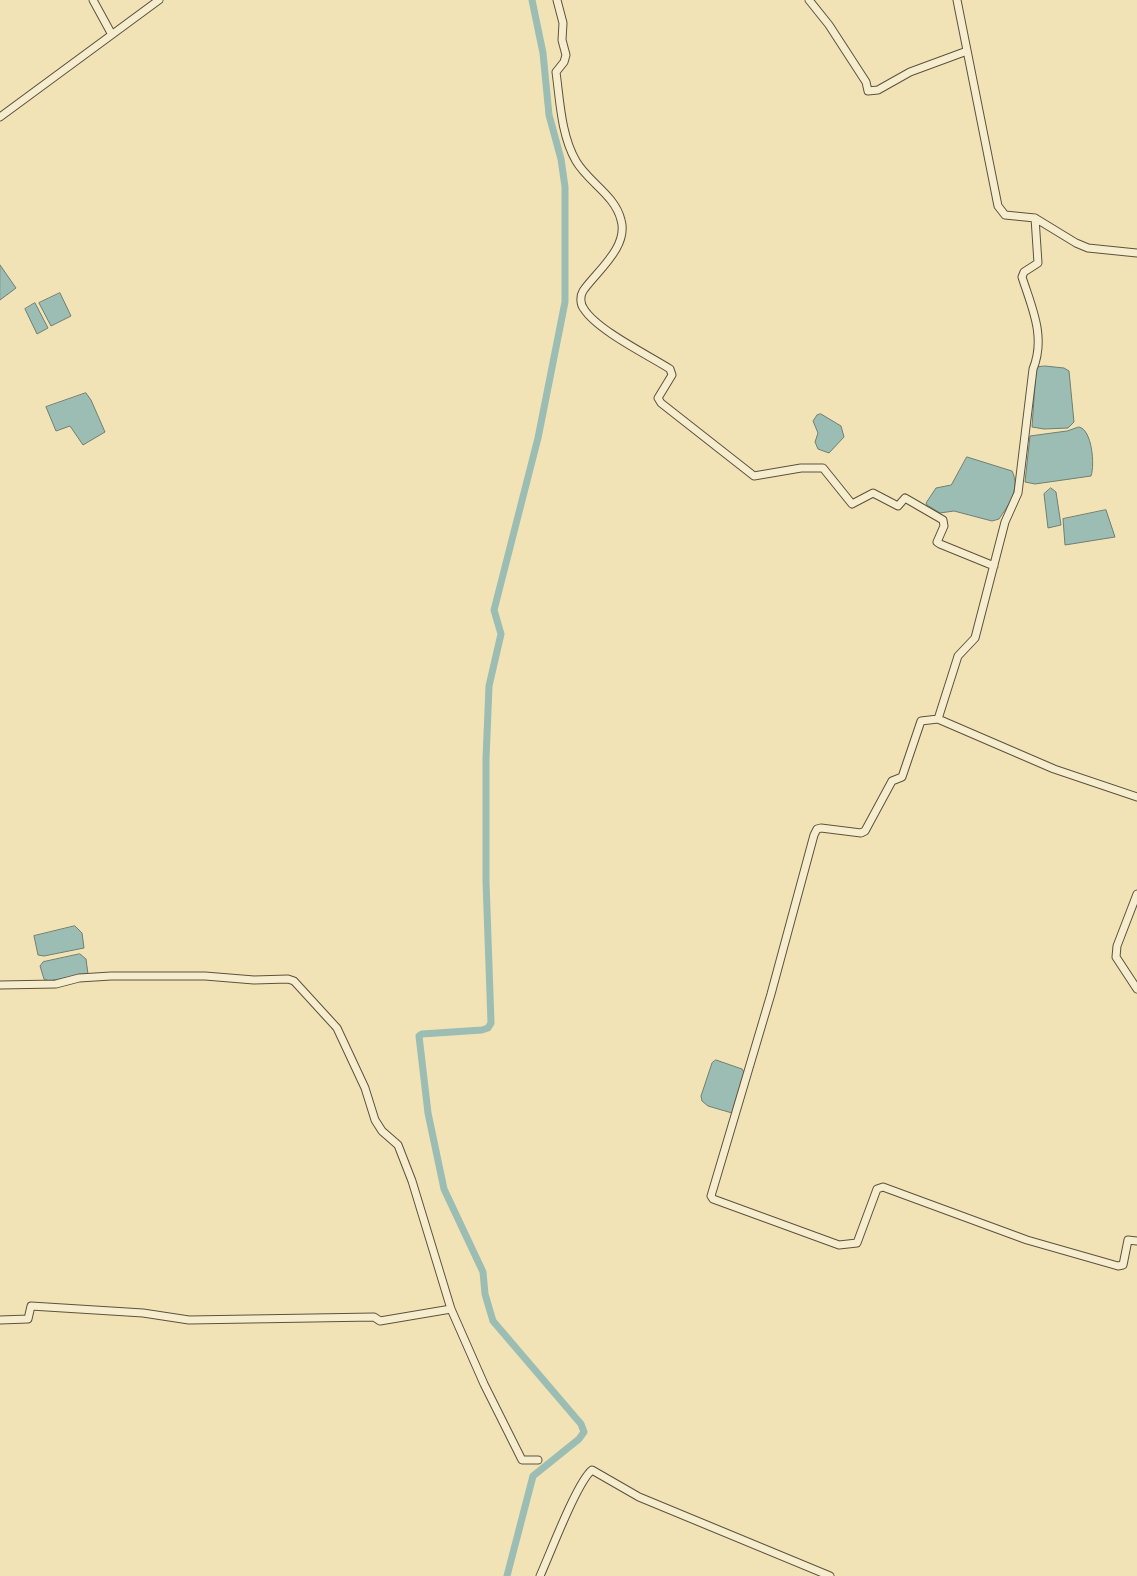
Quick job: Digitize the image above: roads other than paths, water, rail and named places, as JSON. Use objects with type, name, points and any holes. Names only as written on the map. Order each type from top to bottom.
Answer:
[{"type":"street","points":[[93,0],[111,33]]},
{"type":"street","points":[[0,117],[111,33],[159,0]]},
{"type":"street","points":[[557,0],[564,23],[562,40],[566,55],[564,62],[556,72],[568,146],[576,162],[615,206],[623,228],[616,251],[583,292],[581,299],[584,310],[601,326],[670,369],[672,375],[658,398],[661,403],[754,476],[801,468],[823,468],[852,504],[873,493],[898,506],[905,498],[943,520],[944,526],[937,542],[994,566]]},
{"type":"street","points":[[810,0],[829,25],[866,82],[868,91],[878,90],[910,72],[968,51]]},
{"type":"street","points":[[957,0],[998,206],[1005,214],[1035,218],[1076,243],[1088,248],[1137,253]]},
{"type":"street","points":[[938,718],[958,656],[975,638],[1005,522],[1018,493],[1032,369],[1039,349],[1036,324],[1022,277],[1024,272],[1038,263],[1035,218]]},
{"type":"street","points":[[1137,797],[1054,769],[938,718],[921,721],[902,777],[892,781],[865,830],[861,832],[821,828],[817,829],[814,835],[771,994],[711,1196],[713,1199],[839,1245],[857,1243],[873,1196],[877,1189],[883,1187],[1027,1240],[1118,1266],[1123,1265],[1128,1240],[1137,1240]]},
{"type":"street","points":[[1137,894],[1117,946],[1116,957],[1137,989]]},
{"type":"street","points":[[0,985],[56,984],[79,978],[111,976],[205,976],[254,980],[288,979],[294,981],[337,1028],[365,1088],[375,1120],[382,1131],[398,1145],[412,1181],[451,1308],[484,1384],[522,1460],[538,1460]]},
{"type":"street","points":[[0,1320],[28,1320],[31,1306],[143,1314],[188,1320],[374,1317],[380,1321],[451,1308]]},
{"type":"street","points":[[540,1576],[578,1491],[587,1474],[592,1470],[639,1497],[830,1576]]},
{"type":"water","points":[[0,265],[16,288],[0,300]]},
{"type":"water","points":[[60,293],[71,316],[51,326],[39,303]]},
{"type":"water","points":[[35,303],[48,328],[37,334],[25,309]]},
{"type":"water","points":[[1038,367],[1064,368],[1069,371],[1074,422],[1068,428],[1044,429],[1032,427],[1036,370]]},
{"type":"water","points":[[86,393],[105,432],[83,445],[70,426],[56,431],[46,407]]},
{"type":"water","points":[[821,414],[841,426],[844,437],[829,453],[818,449],[815,442],[818,433],[813,421],[817,415]]},
{"type":"water","points":[[1079,427],[1083,429],[1090,440],[1092,456],[1091,476],[1035,484],[1025,482],[1030,436],[1067,431]]},
{"type":"water","points":[[967,457],[1012,471],[1015,484],[1014,490],[1009,503],[999,519],[992,521],[954,511],[940,513],[927,505],[926,503],[936,488],[951,485]]},
{"type":"water","points":[[1051,488],[1056,492],[1061,525],[1048,528],[1044,494]]},
{"type":"water","points":[[1106,510],[1115,537],[1065,545],[1063,519]]},
{"type":"water","points":[[75,926],[82,933],[84,948],[44,956],[38,955],[34,936]]},
{"type":"water","points":[[80,954],[86,959],[88,974],[49,981],[44,979],[40,966],[43,962]]},
{"type":"water","points":[[716,1060],[742,1069],[744,1072],[732,1113],[708,1106],[702,1101],[701,1096],[712,1063]]},
{"type":"waterway","points":[[507,1576],[533,1476],[579,1439],[584,1432],[581,1424],[493,1321],[485,1294],[483,1272],[444,1189],[428,1113],[419,1036],[422,1034],[482,1030],[488,1028],[491,1023],[486,881],[486,759],[489,686],[501,634],[494,610],[538,438],[565,302],[565,187],[561,159],[549,115],[543,53],[532,0]]}]
